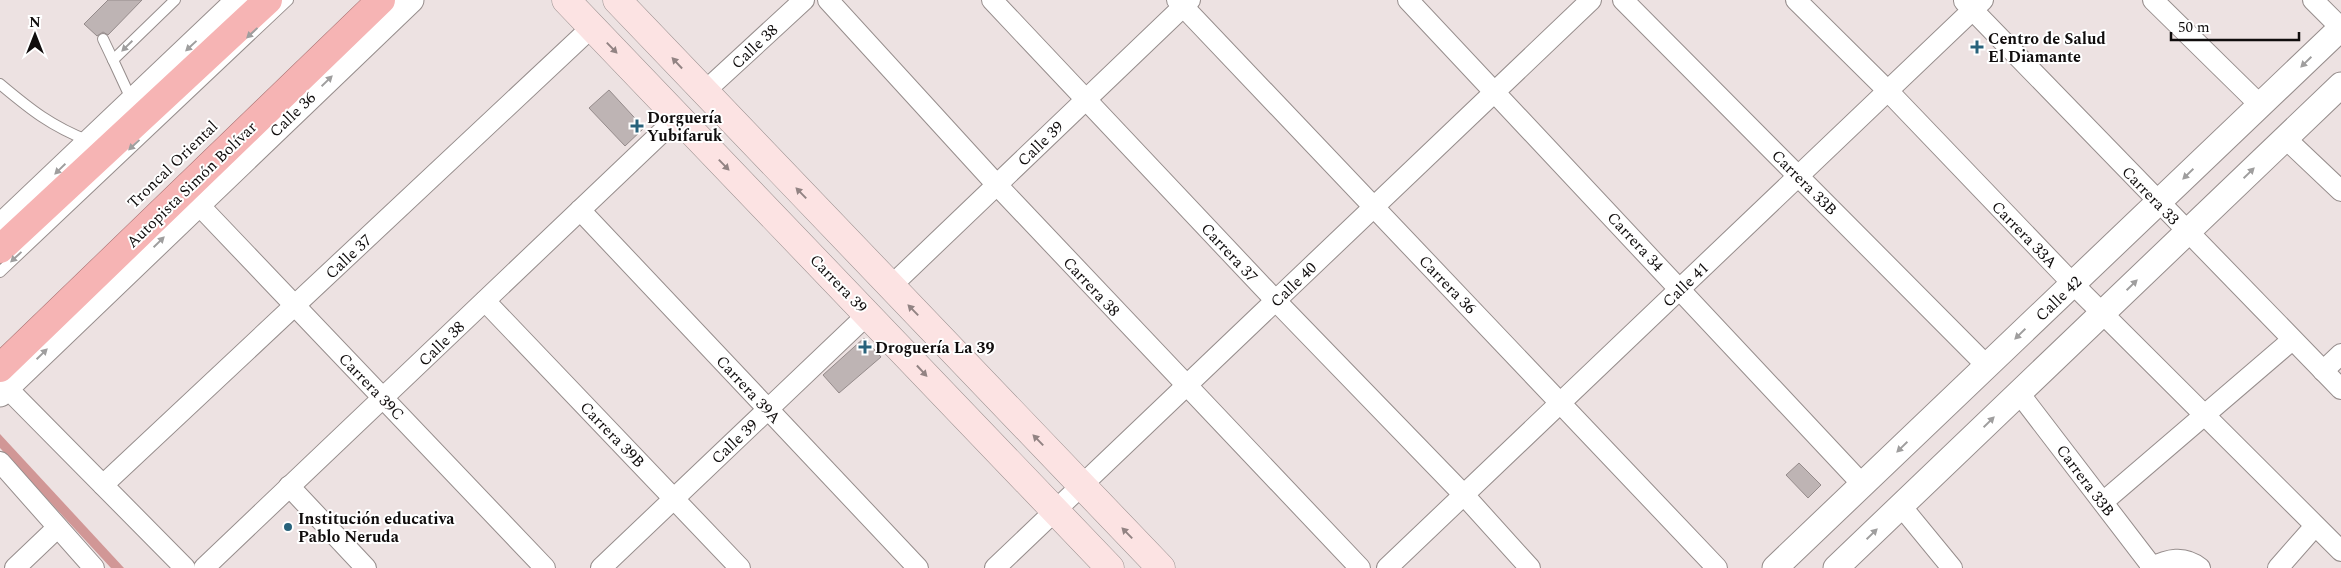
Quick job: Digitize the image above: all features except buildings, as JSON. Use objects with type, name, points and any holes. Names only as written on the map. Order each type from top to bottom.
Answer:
[{"type":"highway","points":[[0,250],[10,225],[268,0]]},
{"type":"highway","name":"Autopista Simón Bolívar","points":[[2,383],[387,3]]},
{"type":"main road","name":"Carrera 39","points":[[566,0],[1110,568]]},
{"type":"main road","points":[[617,0],[1161,568]]},
{"type":"street","points":[[10,225],[89,140],[132,102],[239,0]]},
{"type":"street","name":"Calle 38","points":[[704,92],[804,0]]},
{"type":"street","name":"Carrera 38","points":[[828,0],[997,185],[1360,568]]},
{"type":"street","name":"Carrera 37","points":[[992,0],[1276,301],[1464,495],[1530,568]]},
{"type":"street","name":"Carrera 34","points":[[1408,0],[1681,288],[1862,484]]},
{"type":"street","name":"Calle 40","points":[[995,568],[1591,0]]},
{"type":"street","name":"Carrera 33B","points":[[1623,0],[1987,366]]},
{"type":"street","name":"Carrera 33A","points":[[1796,0],[1888,91],[2102,314],[2341,551]]},
{"type":"street","points":[[2153,0],[2260,106]]},
{"type":"street","points":[[2313,0],[2341,28]]},
{"type":"street","name":"Calle 39","points":[[890,287],[1086,100],[1184,2]]},
{"type":"street","name":"Carrera 36","points":[[1184,2],[1374,207],[1717,568]]},
{"type":"street","name":"Calle 36","points":[[2,383],[198,204],[387,3]]},
{"type":"street","name":"Calle 41","points":[[1387,568],[1888,91],[1973,3]]},
{"type":"street","name":"Carrera 33","points":[[1973,3],[2158,202],[2341,389]]},
{"type":"street","name":"Calle 37","points":[[103,485],[592,27]]},
{"type":"street","name":"Calle 42","points":[[1775,568],[2341,28]]},
{"type":"street","points":[[1844,565],[1901,506],[2341,85]]},
{"type":"street","name":"Calle 38","points":[[204,568],[288,486],[678,117]]},
{"type":"street","points":[[2286,138],[2341,191]]},
{"type":"street","name":"Carrera 39C","points":[[198,204],[545,568]]},
{"type":"street","name":"Carrera 39A","points":[[580,210],[918,568]]},
{"type":"street","name":"Carrera 39B","points":[[485,301],[740,568]]},
{"type":"street","name":"Calle 39","points":[[601,568],[868,314]]},
{"type":"street","points":[[2103,502],[2292,340]]},
{"type":"street","points":[[2323,371],[2341,354]]},
{"type":"street","points":[[2,383],[185,568]]},
{"type":"street","name":"Carrera 33B","points":[[2019,393],[2152,568],[2180,558],[2192,562],[2200,568]]},
{"type":"street","points":[[0,462],[94,568]]},
{"type":"street","points":[[288,486],[366,568]]},
{"type":"street","points":[[1901,506],[1952,568]]},
{"type":"street","points":[[2278,568],[2315,526]]},
{"type":"street","points":[[15,568],[57,528]]},
{"type":"lane","points":[[0,272],[288,0]]},
{"type":"lane","points":[[113,60],[171,1]]},
{"type":"lane","points":[[289,74],[387,3]]},
{"type":"lane","points":[[103,40],[132,102]]},
{"type":"lane","points":[[0,84],[38,116],[59,128],[89,140]]},
{"type":"shaded area","points":[[0,434],[124,568],[111,568],[0,448]]},
{"type":"place","name":"Centro de Salud El Diamante","points":[[1977,47]]},
{"type":"place","name":"Dorguería Yubifaruk","points":[[637,126]]},
{"type":"place","name":"Droguería La 39","points":[[865,347]]},
{"type":"place","name":"Institución educativa Pablo Neruda","points":[[288,527]]}]
